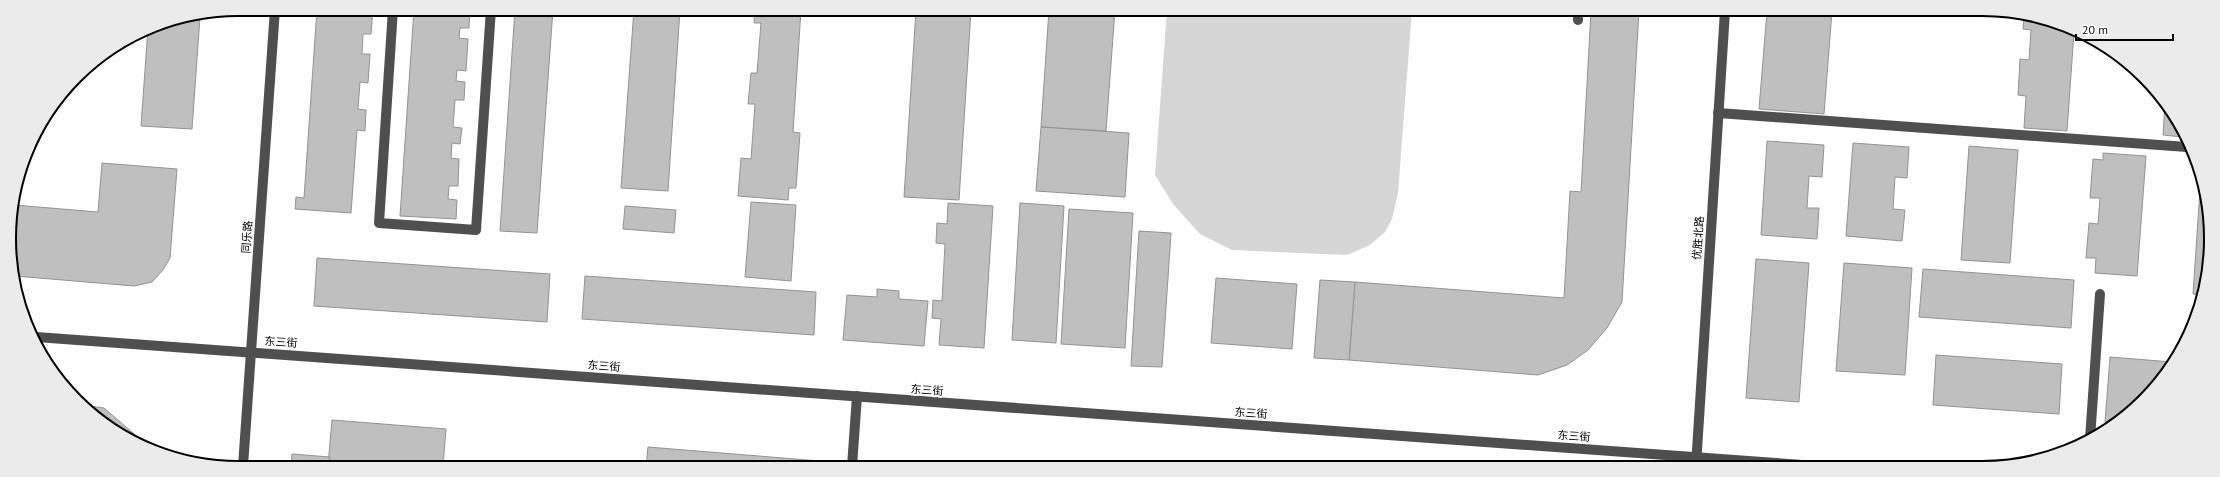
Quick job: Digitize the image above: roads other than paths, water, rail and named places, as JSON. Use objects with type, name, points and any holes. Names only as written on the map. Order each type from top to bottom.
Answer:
[{"type":"street","name":"同乐路","points":[[243,461],[275,16]]},
{"type":"street","points":[[392,16],[379,223],[476,230],[491,16]]},
{"type":"street","name":"优胜北路","points":[[1696,461],[1725,16]]},
{"type":"street","points":[[1718,113],[2184,147]]},
{"type":"street","points":[[2090,432],[2100,294]]},
{"type":"street","name":"东三街","points":[[39,337],[857,396],[1683,461]]},
{"type":"street","points":[[852,461],[857,396]]}]
